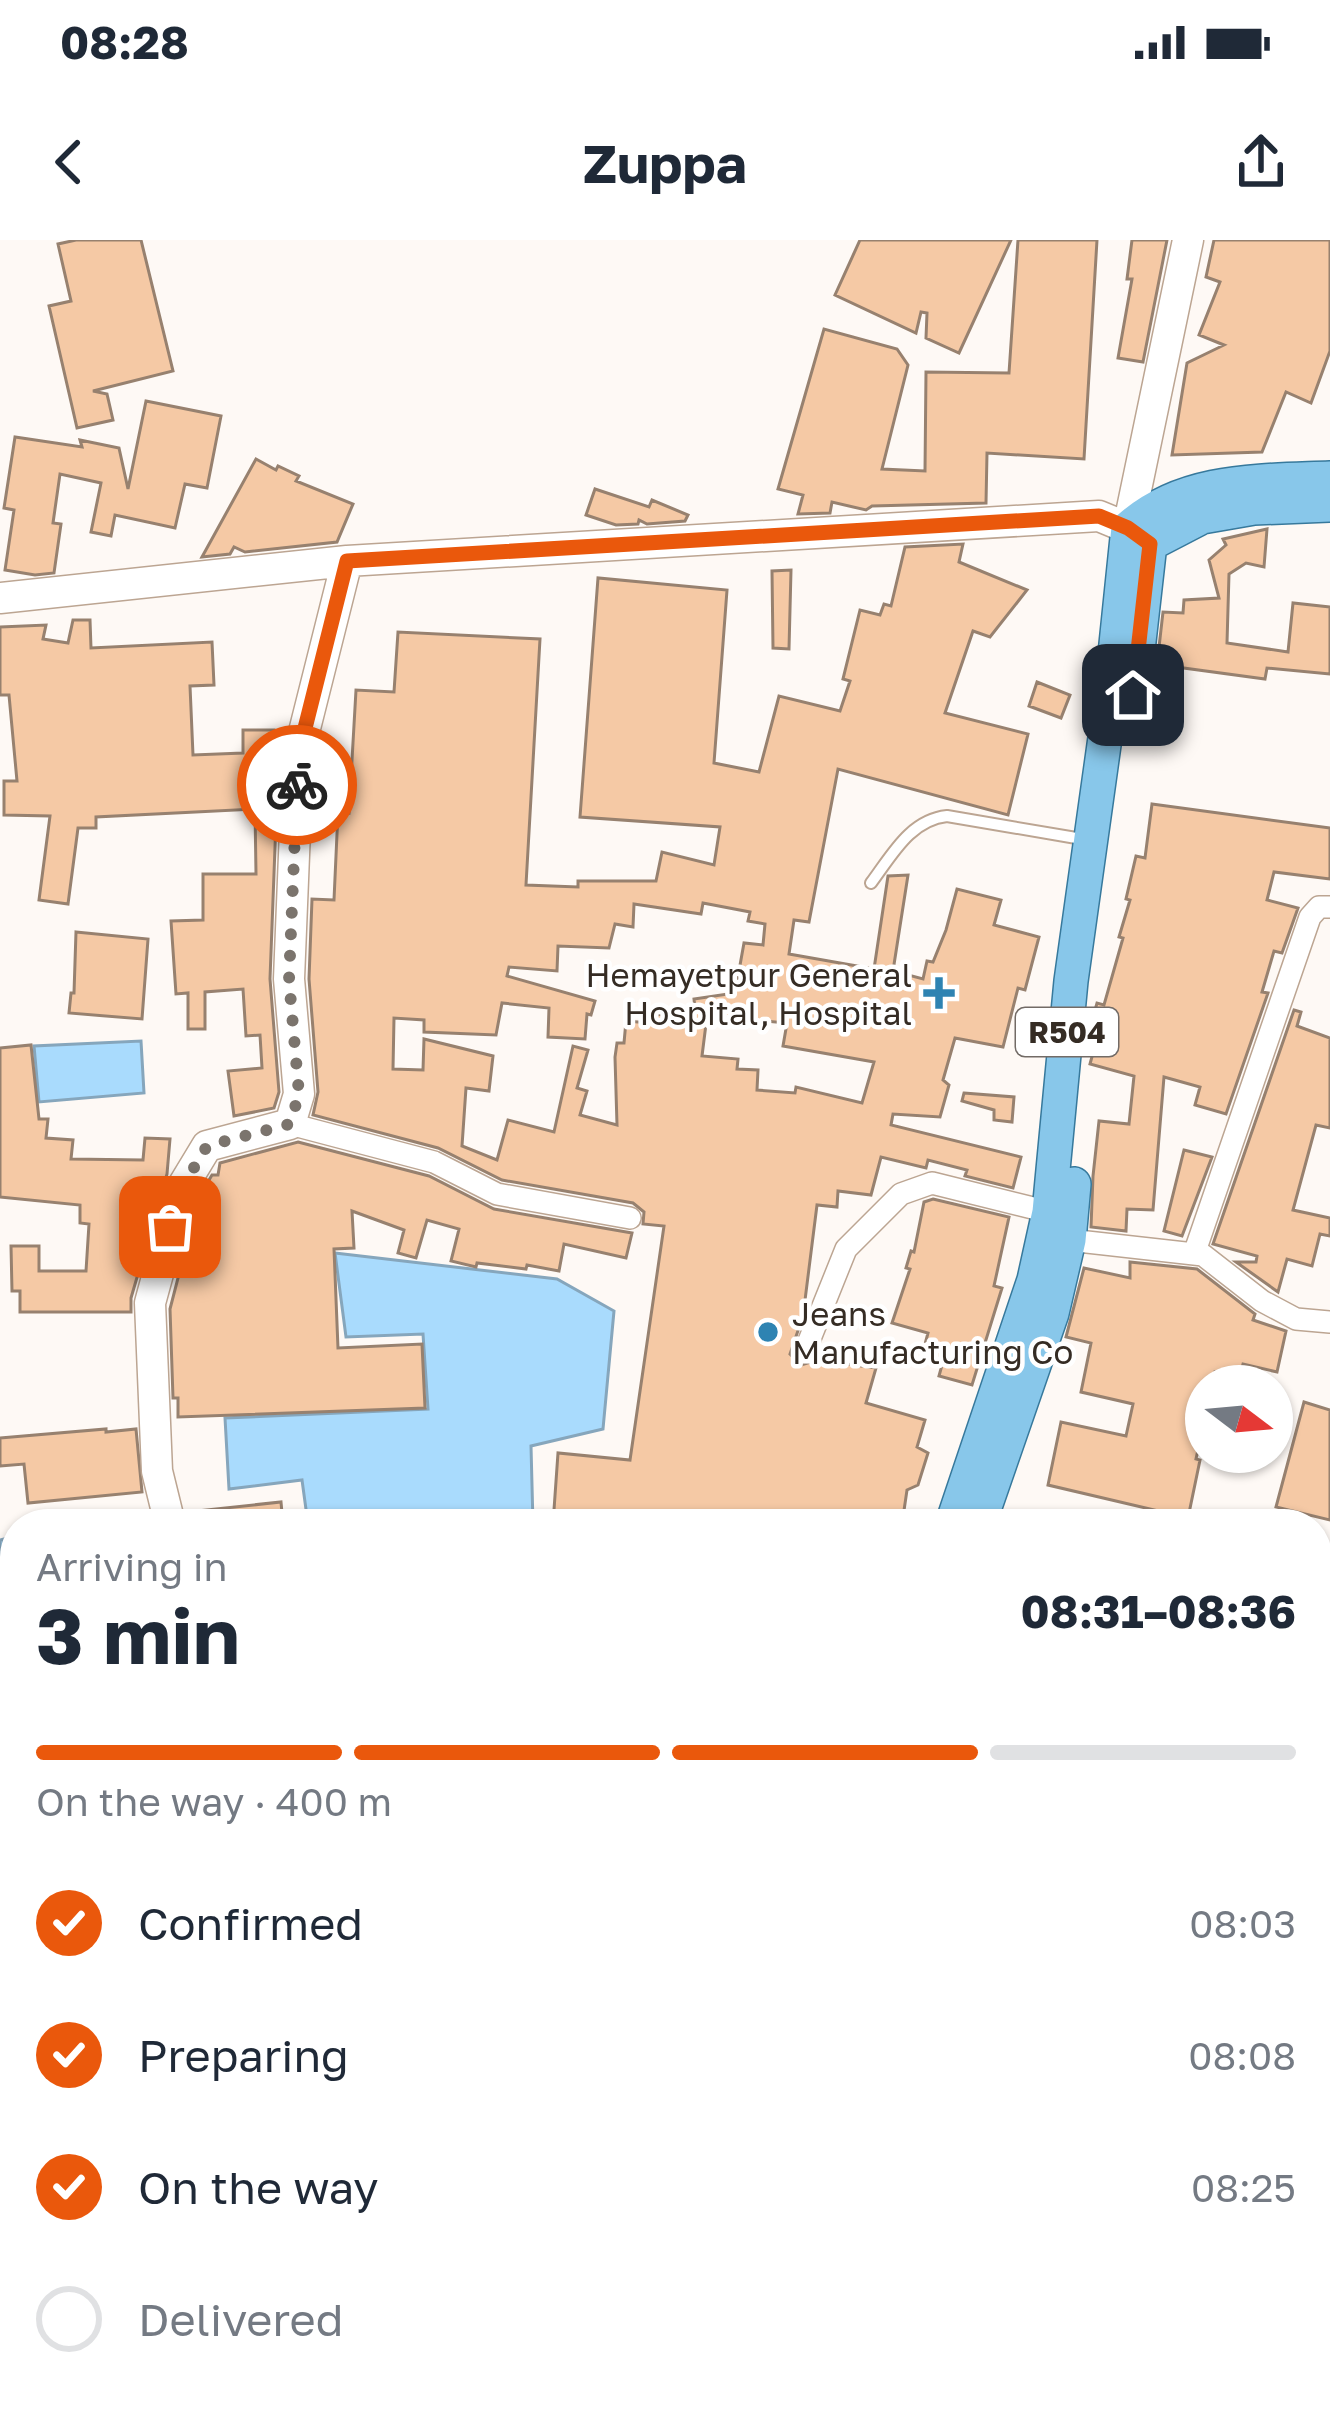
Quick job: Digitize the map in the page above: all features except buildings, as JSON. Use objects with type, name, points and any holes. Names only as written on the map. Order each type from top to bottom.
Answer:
[{"type":"main road","points":[[1139,519],[1189,493],[1236,483],[1330,478]]},
{"type":"main road","points":[[1139,519],[1330,505]]},
{"type":"main road","name":"R504","points":[[957,1509],[1034,1280],[1049,1212],[1071,981],[1139,519]]},
{"type":"main road","name":"R504","points":[[984,1509],[1052,1313],[1069,1240],[1139,519]]},
{"type":"street","points":[[0,598],[347,561],[1099,516],[1139,519],[1188,240]]},
{"type":"street","points":[[290,1124],[299,1094],[289,980],[298,756],[347,561]]},
{"type":"street","points":[[1194,1254],[1310,916],[1319,907],[1330,907]]},
{"type":"street","points":[[166,1509],[157,1471],[150,1303],[181,1189],[207,1146],[290,1124],[434,1162],[497,1194],[629,1218]]},
{"type":"street","points":[[805,1351],[846,1249],[915,1186],[932,1183],[1049,1212]]},
{"type":"street","points":[[1069,1240],[1203,1255],[1262,1300],[1296,1319],[1330,1322]]},
{"type":"lane","points":[[871,883],[911,831],[928,818],[946,816],[1091,840]]},
{"type":"water","points":[[141,1041],[144,1093],[39,1102],[34,1046]]},
{"type":"water","points":[[335,1253],[557,1279],[614,1311],[603,1429],[531,1446],[533,1509],[306,1509],[302,1480],[229,1489],[225,1418],[428,1409],[423,1334],[346,1337]]},
{"type":"way so far","points":[[170,1227],[181,1189],[207,1146],[290,1124],[299,1094],[289,980],[297,785]]},
{"type":"place","name":"Hemayetpur General Hospital, Hospital","points":[[939,993]]},
{"type":"place","name":"Jeans Manufacturing Co","points":[[768,1332]]},
{"type":"route","points":[[297,785],[298,756],[347,561],[1099,516],[1150,544],[1133,695]]}]
